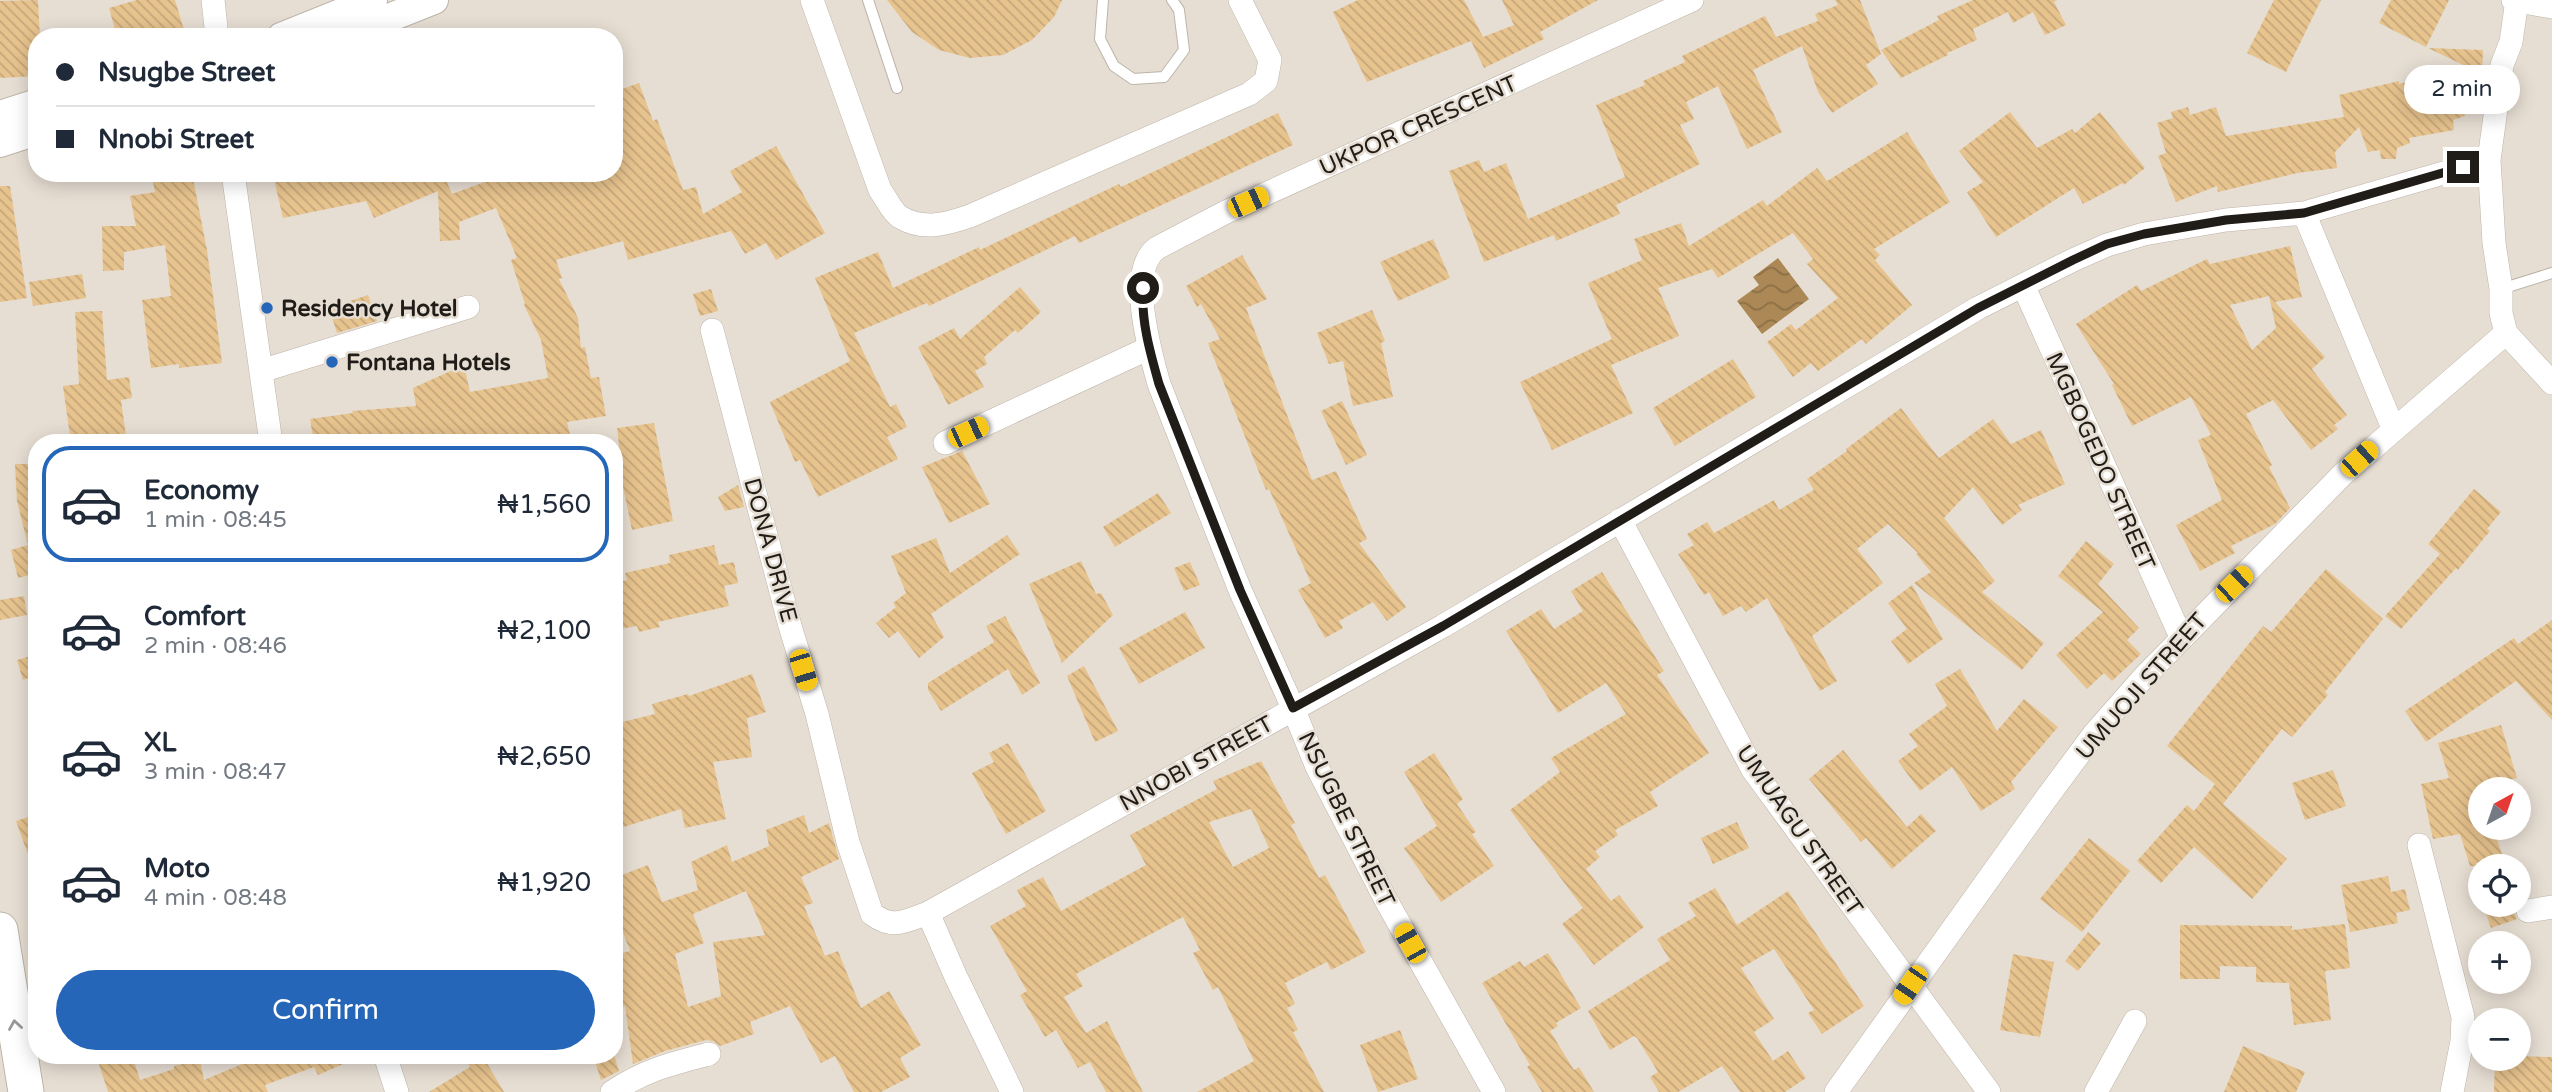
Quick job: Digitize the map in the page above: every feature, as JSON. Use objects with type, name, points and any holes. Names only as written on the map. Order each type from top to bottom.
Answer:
[{"type":"main road","points":[[0,930],[26,1092]]},
{"type":"street","points":[[213,0],[216,28]]},
{"type":"street","points":[[303,28],[373,0]]},
{"type":"street","points":[[364,28],[434,0]]},
{"type":"street","points":[[812,0],[880,190],[899,216],[924,226],[948,224],[1249,94],[1266,81],[1270,60],[1241,0]]},
{"type":"street","name":"UKPOR CRESCENT","points":[[1148,256],[1157,247],[1226,212],[1692,0]]},
{"type":"street","points":[[2552,7],[2515,1],[2511,42],[2502,65],[2489,160],[2494,243],[2501,289],[2501,313],[2506,333],[2552,383]]},
{"type":"street","points":[[0,115],[28,106]]},
{"type":"street","points":[[0,143],[28,134]]},
{"type":"street","name":"NNOBI STREET","points":[[928,913],[1443,626],[1978,308],[2107,244],[2144,234],[2226,220],[2304,213],[2489,160]]},
{"type":"street","points":[[234,182],[270,434]]},
{"type":"street","points":[[2304,213],[2393,428]]},
{"type":"street","name":"NSUGBE STREET","points":[[1148,256],[1144,267],[1142,310],[1149,348],[1159,384],[1240,590],[1317,767],[1387,902],[1494,1092]]},
{"type":"street","name":"MGBOGEDO STREET","points":[[2023,285],[2181,637]]},
{"type":"street","points":[[261,371],[468,307]]},
{"type":"street","name":"DONA DRIVE","points":[[712,330],[865,897],[872,914],[881,921],[894,924],[928,913]]},
{"type":"street","name":"UMUOJI STREET","points":[[1836,1092],[1910,985],[2094,734],[2181,637],[2343,474],[2506,333]]},
{"type":"street","points":[[945,443],[1149,348]]},
{"type":"street","name":"UMUAGU STREET","points":[[1620,520],[1753,769],[1989,1092]]},
{"type":"street","points":[[2419,845],[2463,1017],[2462,1041],[2452,1092]]},
{"type":"street","points":[[2531,910],[2552,906]]},
{"type":"street","points":[[928,913],[956,978],[1012,1092]]},
{"type":"street","points":[[2096,1092],[2135,1021]]},
{"type":"street","points":[[612,1092],[632,1078],[654,1068],[709,1054]]},
{"type":"street","points":[[387,1064],[397,1092]]},
{"type":"lane","points":[[868,0],[897,88]]},
{"type":"lane","points":[[1103,0],[1100,39],[1114,66],[1133,79],[1164,77],[1184,50],[1179,10],[1172,0]]},
{"type":"lane","points":[[2501,289],[2552,273]]},
{"type":"water","points":[[1778,258],[1809,299],[1762,334],[1737,301],[1759,285],[1753,277]]},
{"type":"building","points":[[38,0],[40,28],[28,28],[28,76],[0,78],[0,1]]},
{"type":"building","points":[[137,0],[175,0],[183,28],[115,28],[109,8]]},
{"type":"building","points":[[887,0],[1062,0],[1054,17],[1032,40],[1003,55],[970,58],[939,50],[912,32]]},
{"type":"building","points":[[1358,0],[1464,0],[1483,37],[1514,25],[1502,0],[1598,0],[1540,32],[1544,39],[1484,68],[1471,41],[1367,82],[1333,12]]},
{"type":"building","points":[[1835,0],[1860,0],[1881,54],[1866,65],[1878,84],[1832,113],[1818,92],[1802,46],[1753,70],[1782,132],[1747,149],[1718,86],[1686,102],[1694,119],[1680,125],[1700,164],[1616,205],[1620,214],[1556,241],[1554,235],[1484,262],[1449,171],[1479,160],[1484,172],[1506,163],[1528,219],[1625,177],[1596,105],[1645,85],[1643,81],[1685,62],[1682,56],[1765,16],[1776,37],[1818,21],[1815,14],[1838,5]]},
{"type":"building","points":[[1973,0],[2057,0],[2054,2],[2066,25],[2045,35],[2033,12],[2013,23],[2008,12],[1973,29],[1977,40],[1901,78],[1881,50],[1939,20],[1937,16]]},
{"type":"building","points":[[2274,0],[2321,0],[2286,72],[2247,53]]},
{"type":"building","points":[[2391,0],[2449,0],[2426,47],[2379,23]]},
{"type":"building","points":[[2428,48],[2483,50],[2482,74]]},
{"type":"building","points":[[2450,70],[2464,93],[2459,96],[2465,116],[2453,120],[2454,130],[2409,138],[2410,143],[2397,148],[2396,159],[2381,159],[2380,150],[2368,152],[2359,127],[2335,152],[2337,168],[2297,173],[2218,192],[2217,186],[2176,202],[2158,156],[2166,153],[2157,123],[2173,118],[2171,112],[2188,107],[2190,115],[2216,107],[2226,136],[2344,117],[2339,95],[2399,81],[2399,84]]},
{"type":"building","points":[[639,83],[653,121],[657,119],[683,190],[696,187],[703,214],[742,192],[730,171],[776,146],[825,233],[776,260],[766,243],[745,254],[731,231],[628,260],[623,241],[556,260],[562,278],[559,279],[578,318],[581,348],[585,347],[591,378],[599,377],[606,416],[567,422],[570,434],[312,434],[310,419],[353,413],[352,411],[416,406],[413,388],[464,365],[470,392],[548,378],[541,340],[524,305],[511,260],[517,258],[496,208],[459,222],[460,240],[440,241],[438,191],[374,218],[366,201],[283,218],[275,182],[447,182],[452,194],[485,182],[623,182],[623,89]]},
{"type":"building","points":[[2010,112],[2037,148],[2072,129],[2075,133],[2100,112],[2145,168],[2124,185],[2123,183],[2083,204],[2074,188],[1996,237],[1967,192],[1983,182],[1959,151]]},
{"type":"building","points":[[1278,113],[1293,145],[1079,243],[1075,236],[929,306],[927,303],[854,333],[890,407],[896,404],[907,427],[887,437],[898,459],[818,497],[800,460],[795,462],[770,402],[850,361],[815,278],[878,252],[893,288],[1119,184],[1121,187]]},
{"type":"building","points":[[1907,132],[1950,202],[1874,249],[1880,255],[1875,260],[1912,305],[1866,344],[1862,339],[1818,371],[1811,363],[1793,377],[1767,342],[1791,324],[1796,330],[1838,298],[1807,264],[1813,259],[1793,233],[1718,278],[1712,269],[1658,288],[1679,336],[1611,365],[1633,413],[1552,450],[1520,382],[1612,339],[1588,283],[1642,260],[1634,239],[1681,223],[1689,246],[1763,200],[1767,206],[1817,168],[1827,181]]},
{"type":"building","points":[[153,182],[194,182],[207,250],[222,363],[151,368],[142,300],[171,296],[165,245],[124,252],[124,270],[103,271],[102,226],[136,226],[130,196],[155,192]]},
{"type":"building","points":[[0,186],[10,186],[27,298],[0,302]]},
{"type":"building","points":[[1433,239],[1450,278],[1398,301],[1380,262]]},
{"type":"building","points":[[2290,246],[2302,297],[2275,302],[2325,357],[2312,369],[2347,415],[2334,425],[2338,429],[2311,450],[2273,400],[2246,414],[2290,508],[2275,524],[2231,546],[2235,553],[2200,571],[2176,525],[2222,500],[2198,440],[2211,435],[2191,397],[2132,426],[2112,385],[2114,384],[2076,324],[2137,285],[2141,291],[2207,259],[2210,264]],"holes":[[[2269,296],[2276,328],[2252,350],[2230,305]]]},
{"type":"building","points":[[1242,255],[1267,299],[1246,308],[1312,480],[1336,471],[1367,539],[1359,543],[1406,607],[1387,621],[1373,602],[1339,621],[1343,628],[1325,638],[1298,590],[1311,583],[1269,489],[1266,490],[1208,343],[1220,339],[1201,304],[1197,307],[1186,286]]},
{"type":"building","points":[[82,274],[86,298],[33,306],[29,282]]},
{"type":"building","points":[[1020,287],[1041,312],[1018,333],[1015,330],[984,357],[987,364],[975,371],[984,387],[948,405],[918,347],[954,328],[960,339]]},
{"type":"building","points":[[711,289],[718,311],[700,316],[693,294]]},
{"type":"building","points":[[368,295],[377,321],[337,333],[329,308]]},
{"type":"building","points":[[1372,310],[1385,341],[1381,343],[1393,397],[1353,406],[1343,361],[1329,364],[1317,333]]},
{"type":"building","points":[[102,311],[107,380],[129,377],[132,398],[121,400],[126,434],[70,434],[63,386],[79,384],[75,312]]},
{"type":"building","points":[[1733,359],[1756,397],[1675,446],[1653,408]]},
{"type":"building","points":[[1342,401],[1367,455],[1346,465],[1321,411]]},
{"type":"building","points":[[1901,408],[1939,458],[1993,419],[2011,444],[2041,430],[2065,484],[2018,505],[2022,510],[2002,525],[1973,487],[1944,518],[1995,581],[1982,592],[2044,643],[2022,670],[1914,583],[1931,572],[1916,554],[1918,553],[1888,524],[1857,549],[1883,583],[1812,636],[1837,681],[1820,691],[1767,598],[1746,612],[1741,606],[1723,616],[1709,592],[1704,595],[1678,554],[1694,545],[1687,534],[1707,522],[1714,533],[1774,500],[1779,510],[1814,490],[1807,479]]},
{"type":"building","points":[[654,423],[673,521],[632,530],[623,486],[623,434],[618,434],[617,428]]},
{"type":"building","points":[[962,451],[990,504],[949,523],[922,467]]},
{"type":"building","points":[[15,464],[28,464],[28,545],[17,501]]},
{"type":"building","points":[[738,485],[744,507],[725,511],[718,497]]},
{"type":"building","points":[[2474,489],[2501,512],[2487,529],[2490,531],[2458,570],[2456,568],[2401,629],[2385,616],[2440,554],[2428,544]]},
{"type":"building","points":[[1158,493],[1171,513],[1115,547],[1103,527]]},
{"type":"building","points":[[1007,535],[1020,554],[931,614],[944,637],[919,658],[898,631],[889,638],[876,623],[896,607],[893,603],[906,593],[891,556],[936,538],[950,573]]},
{"type":"building","points":[[2086,541],[2114,564],[2098,584],[2139,628],[2127,640],[2141,654],[2112,681],[2104,673],[2087,689],[2056,655],[2103,612],[2058,576]]},
{"type":"building","points":[[28,545],[28,575],[18,578],[11,550]]},
{"type":"building","points":[[714,545],[719,565],[734,562],[738,583],[724,586],[729,606],[658,622],[660,627],[639,632],[637,626],[623,628],[623,581],[627,580],[625,573],[670,563],[669,555]]},
{"type":"building","points":[[1081,561],[1096,594],[1101,593],[1113,615],[1062,663],[1029,584]]},
{"type":"building","points":[[1190,562],[1200,585],[1184,591],[1174,568]]},
{"type":"building","points":[[2326,569],[2383,619],[2325,692],[2328,695],[2292,737],[2282,729],[2223,804],[2287,859],[2252,899],[2194,847],[2161,883],[2137,861],[2187,805],[2194,811],[2215,784],[2167,746],[2263,626],[2271,632]]},
{"type":"building","points":[[1602,572],[1664,671],[1657,675],[1709,753],[1650,792],[1658,806],[1615,830],[1618,835],[1595,851],[1600,857],[1586,869],[1611,901],[1619,895],[1644,927],[1594,965],[1562,924],[1583,908],[1510,810],[1560,772],[1551,758],[1626,714],[1606,683],[1558,713],[1506,631],[1541,609],[1554,629],[1583,611],[1571,591]]},
{"type":"building","points":[[1912,585],[1943,639],[1908,664],[1891,641],[1907,629],[1888,603]]},
{"type":"building","points":[[24,596],[27,615],[0,620],[0,600]]},
{"type":"building","points":[[1185,612],[1205,648],[1139,684],[1119,648]]},
{"type":"building","points":[[1005,616],[1040,683],[1022,695],[1008,669],[941,711],[928,690],[928,683],[994,642],[986,626]]},
{"type":"building","points":[[2552,620],[2552,720],[2516,681],[2426,742],[2405,711],[2514,638],[2518,644]]},
{"type":"building","points":[[28,657],[28,678],[23,680],[17,660]]},
{"type":"building","points":[[1084,666],[1118,731],[1095,742],[1067,676]]},
{"type":"building","points":[[1960,669],[1997,731],[2024,699],[2058,727],[2011,782],[2015,789],[1981,811],[1952,767],[1920,791],[1898,761],[1918,746],[1909,734],[1947,706],[1935,684]]},
{"type":"building","points":[[752,674],[766,712],[747,718],[752,757],[713,762],[726,819],[685,828],[681,809],[623,827],[623,722],[655,714],[652,704],[688,694],[689,696]]},
{"type":"building","points":[[2501,725],[2517,777],[2468,777],[2468,840],[2497,840],[2502,854],[2468,854],[2468,860],[2460,834],[2433,839],[2421,784],[2449,778],[2438,743]]},
{"type":"building","points":[[1008,743],[1046,811],[1006,834],[972,773],[994,762],[989,753]]},
{"type":"building","points":[[1843,750],[1907,827],[1921,814],[1936,831],[1892,869],[1866,838],[1861,842],[1809,779]]},
{"type":"building","points":[[1434,753],[1463,799],[1457,804],[1476,832],[1472,834],[1494,866],[1441,902],[1404,848],[1437,826],[1404,772]]},
{"type":"building","points":[[1261,761],[1295,823],[1291,825],[1319,878],[1325,875],[1366,952],[1331,970],[1327,962],[1285,983],[1295,1004],[1287,1008],[1298,1030],[1293,1032],[1324,1092],[1197,1092],[1254,1061],[1218,987],[1213,990],[1193,953],[1200,950],[1183,917],[1076,974],[1083,986],[1064,997],[1086,1033],[1107,1021],[1143,1092],[1106,1092],[1090,1062],[1078,1068],[1056,1030],[1045,1037],[1020,995],[1027,991],[990,926],[1026,906],[1017,890],[1043,877],[1061,911],[1146,865],[1130,835],[1217,789],[1213,781]],"holes":[[[1251,809],[1269,848],[1233,867],[1209,822]]]},
{"type":"building","points":[[2333,770],[2346,806],[2305,820],[2292,783]]},
{"type":"building","points":[[804,815],[809,833],[829,823],[839,859],[801,877],[813,903],[804,906],[825,956],[838,951],[861,1008],[889,991],[921,1045],[900,1058],[910,1077],[881,1092],[854,1092],[835,1056],[821,1063],[790,1006],[750,1022],[754,1034],[720,1046],[706,1040],[665,1051],[633,1064],[623,1007],[623,953],[630,951],[623,932],[623,875],[648,865],[662,902],[698,890],[691,862],[727,845],[732,862],[769,846],[766,830]],"holes":[[[746,891],[765,935],[713,942],[721,996],[688,1007],[675,954],[704,943],[693,914]]]},
{"type":"building","points":[[28,817],[28,854],[16,821]]},
{"type":"building","points":[[1737,822],[1749,848],[1713,864],[1701,838]]},
{"type":"building","points":[[2089,838],[2130,871],[2082,932],[2040,899]]},
{"type":"building","points":[[2388,876],[2391,892],[2405,889],[2410,910],[2396,913],[2398,923],[2350,932],[2341,885]]},
{"type":"building","points":[[1715,888],[1737,925],[1788,891],[1864,1006],[1822,1034],[1808,1013],[1814,1010],[1774,949],[1741,968],[1774,1019],[1754,1032],[1773,1061],[1788,1051],[1806,1078],[1785,1092],[1740,1092],[1722,1066],[1678,1092],[1659,1092],[1650,1077],[1658,1072],[1637,1038],[1634,1036],[1610,1050],[1588,1011],[1670,960],[1657,939],[1696,916],[1688,903]]},
{"type":"building","points":[[2487,917],[2517,919],[2491,928]]},
{"type":"building","points":[[2345,924],[2350,968],[2325,971],[2331,1020],[2294,1025],[2289,983],[2256,982],[2256,967],[2220,966],[2220,979],[2180,979],[2180,925],[2292,926],[2292,930]]},
{"type":"building","points":[[2088,932],[2101,943],[2078,971],[2065,961]]},
{"type":"building","points":[[1548,953],[1581,1008],[1556,1023],[1558,1026],[1550,1031],[1574,1070],[1579,1067],[1594,1092],[1542,1092],[1527,1067],[1530,1065],[1482,983],[1520,961],[1524,967]]},
{"type":"building","points":[[2013,954],[2054,962],[2040,1037],[2000,1030]]},
{"type":"building","points":[[1400,1030],[1418,1079],[1378,1092],[1360,1045]]},
{"type":"building","points":[[2243,1046],[2305,1072],[2296,1092],[2224,1092]]},
{"type":"building","points":[[2531,1056],[2552,1057],[2552,1092],[2494,1092],[2495,1071],[2531,1071]]},
{"type":"building","points":[[99,1064],[135,1064],[140,1080],[174,1069],[174,1066],[201,1064],[204,1080],[242,1064],[343,1064],[318,1075],[314,1067],[265,1085],[268,1092],[108,1092]]},
{"type":"building","points":[[468,1064],[487,1064],[504,1092],[429,1092],[470,1067]]},
{"type":"building","points":[[596,1064],[617,1064],[619,1071],[601,1080]]},
{"type":"place","name":"Residency Hotel","points":[[267,308]]},
{"type":"place","name":"Fontana Hotels","points":[[332,362]]},
{"type":"route","points":[[1143,288],[1142,310],[1159,384],[1240,590],[1293,708],[1443,626],[1978,308],[2107,244],[2144,234],[2226,220],[2304,213],[2463,167]]}]
